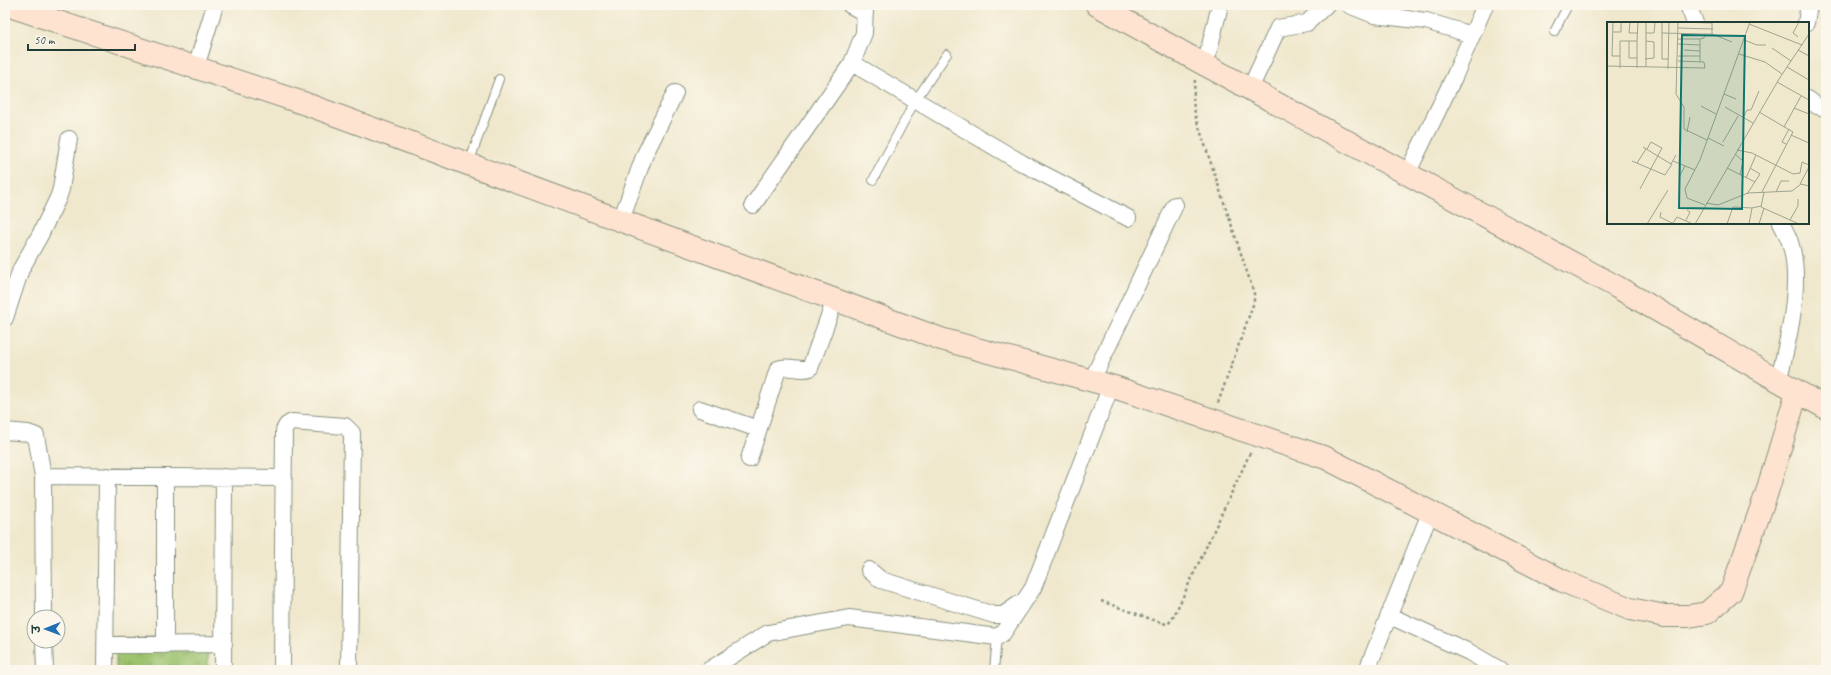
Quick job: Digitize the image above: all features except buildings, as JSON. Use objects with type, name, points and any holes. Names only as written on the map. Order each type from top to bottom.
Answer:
[{"type":"street","points":[[7,5],[43,11],[196,67],[306,104],[941,339],[1102,383],[1213,418],[1326,458],[1563,581],[1630,609],[1665,616],[1689,616],[1707,613],[1732,592],[1766,494],[1787,387],[1792,325],[1795,270],[1790,242],[1781,224]]},
{"type":"street","points":[[196,67],[215,5]]},
{"type":"street","points":[[753,205],[852,63],[864,33],[865,9],[850,5]]},
{"type":"street","points":[[1098,5],[1202,64],[1617,287],[1787,387],[1826,408]]},
{"type":"street","points":[[1202,64],[1220,5]]},
{"type":"street","points":[[1250,90],[1278,28],[1307,23],[1326,5]]},
{"type":"street","points":[[1349,5],[1374,15],[1426,21],[1472,35]]},
{"type":"street","points":[[1407,174],[1485,5]]},
{"type":"street","points":[[1688,5],[1694,22]]},
{"type":"street","points":[[1806,22],[1809,5]]},
{"type":"street","points":[[852,63],[1022,163],[1128,218]]},
{"type":"street","points":[[621,220],[643,159],[675,92]]},
{"type":"street","points":[[1809,100],[1817,106],[1826,108]]},
{"type":"street","points":[[5,318],[24,263],[58,198],[61,189],[69,139]]},
{"type":"street","points":[[709,670],[768,632],[849,618],[996,637],[1003,633],[1033,588],[1102,383],[1175,205]]},
{"type":"street","points":[[749,459],[778,369],[785,366],[804,370],[810,368],[835,300]]},
{"type":"street","points":[[700,408],[758,429]]},
{"type":"street","points":[[282,670],[284,430],[287,425],[292,422],[345,426],[352,433],[349,670]]},
{"type":"street","points":[[5,431],[28,433],[36,436],[44,476],[44,609]]},
{"type":"street","points":[[44,476],[284,478]]},
{"type":"street","points":[[105,670],[107,476]]},
{"type":"street","points":[[165,477],[165,644]]},
{"type":"street","points":[[223,670],[224,477]]},
{"type":"street","points":[[1367,670],[1390,616],[1430,513]]},
{"type":"street","points":[[869,570],[881,580],[994,615],[1003,615],[1025,600]]},
{"type":"street","points":[[1390,616],[1466,650],[1500,670]]},
{"type":"street","points":[[105,645],[224,644]]},
{"type":"street","points":[[44,649],[44,670]]},
{"type":"lane","points":[[1554,32],[1568,5]]},
{"type":"lane","points":[[873,180],[915,101],[947,54]]},
{"type":"lane","points":[[469,164],[500,79]]},
{"type":"lane","points":[[994,670],[996,637]]},
{"type":"path","points":[[1202,64],[1193,102],[1196,118],[1254,293],[1254,302],[1213,418]]},
{"type":"path","points":[[1101,601],[1168,624],[1173,618],[1259,434]]},
{"type":"green space","points":[[208,650],[208,670],[116,670],[116,651]]}]
